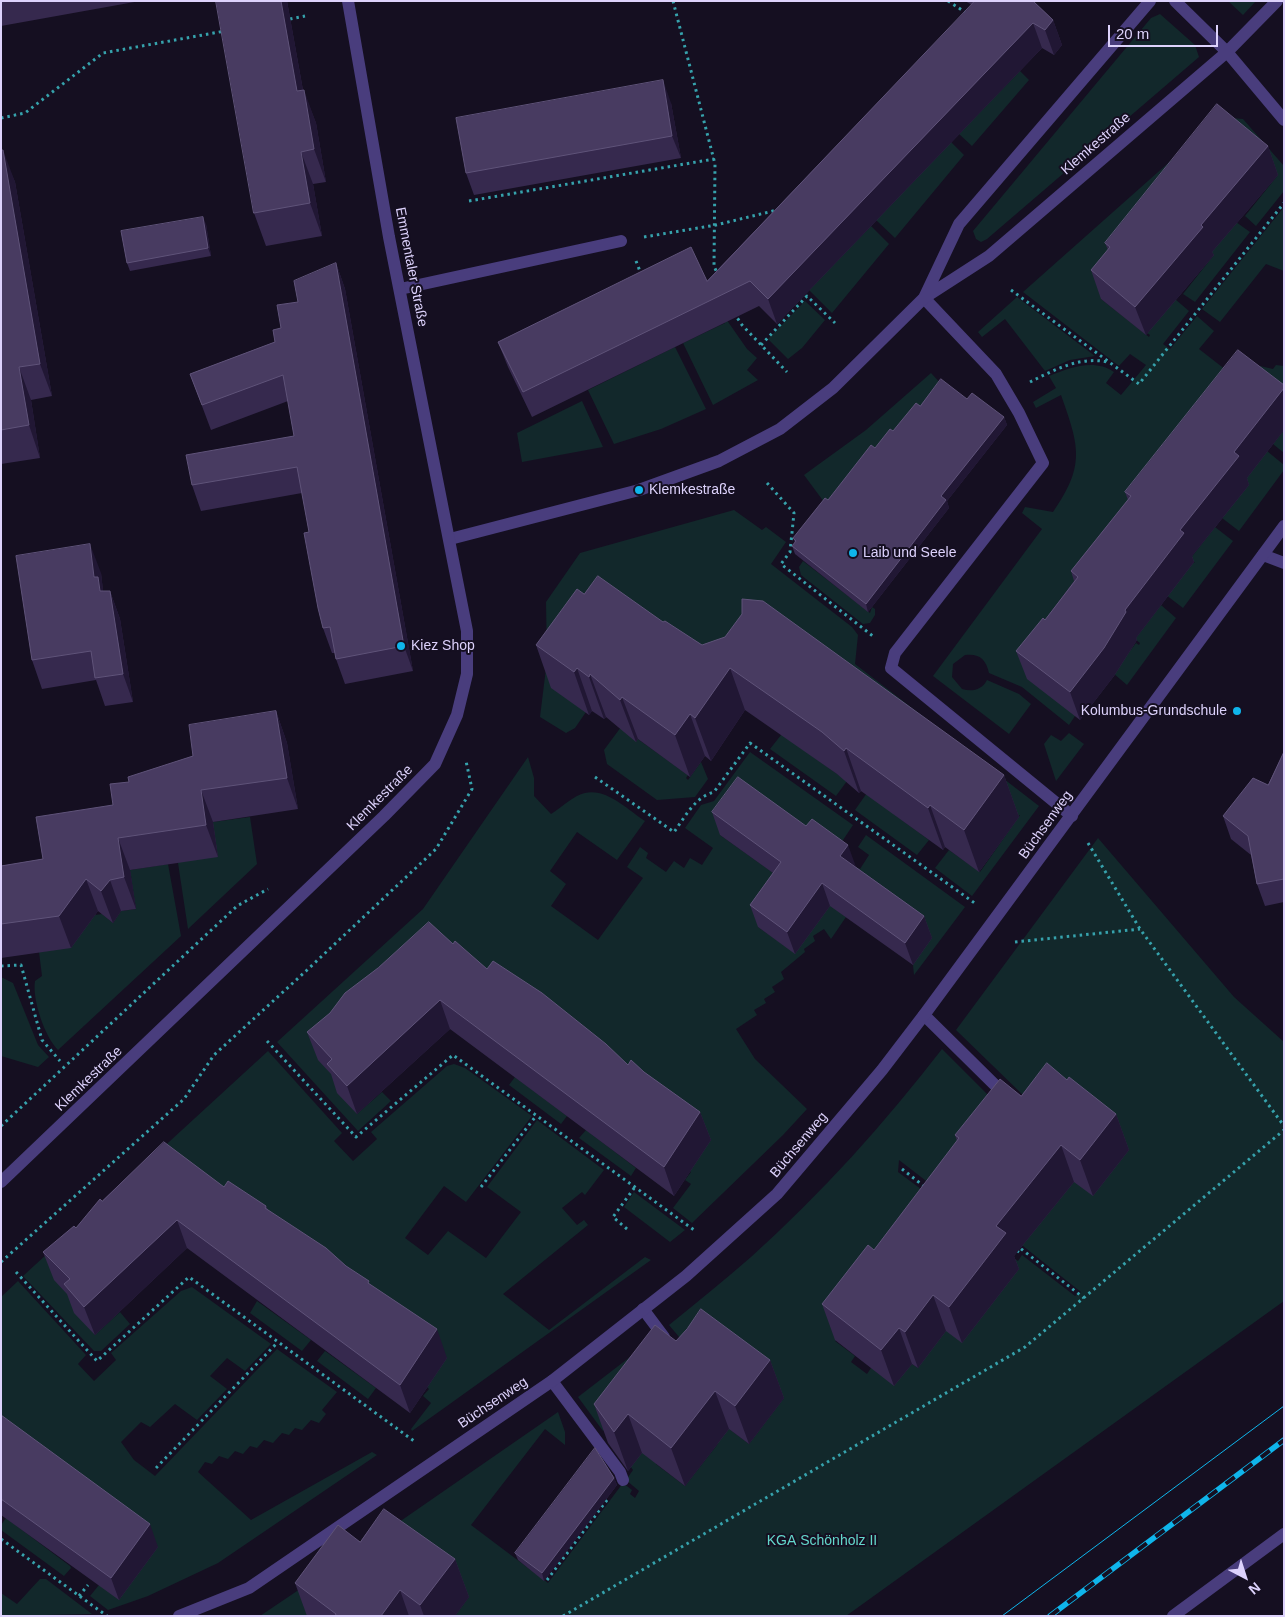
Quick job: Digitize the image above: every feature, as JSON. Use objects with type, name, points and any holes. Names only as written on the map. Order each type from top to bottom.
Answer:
[{"type":"street","name":"Emmentaler Straße","points":[[348,1],[400,289],[450,539]]},
{"type":"street","name":"Klemkestraße","points":[[924,298],[959,224],[1150,1]]},
{"type":"street","points":[[1175,1],[1227,52],[1284,120]]},
{"type":"street","name":"Klemkestraße","points":[[1,1182],[391,809],[435,764],[457,715],[467,674],[467,632],[450,539],[639,490],[719,461],[780,429],[833,388],[924,298],[989,256],[1227,52],[1277,1]]},
{"type":"street","points":[[400,289],[624,241]]},
{"type":"street","points":[[924,298],[996,374],[1043,463],[894,653],[891,668],[1072,816]]},
{"type":"street","name":"Büchsenweg","points":[[179,1616],[249,1588],[552,1381],[686,1276],[777,1194],[882,1070],[924,1015],[1284,526]]},
{"type":"street","points":[[1263,555],[1284,563]]},
{"type":"street","points":[[924,1015],[1014,1102]]},
{"type":"street","points":[[643,1309],[672,1347]]},
{"type":"street","points":[[552,1381],[620,1472],[622,1480]]},
{"type":"street","points":[[1173,1616],[1284,1534]]},
{"type":"path","points":[[672,1],[714,159],[716,225],[714,266],[717,274]]},
{"type":"path","points":[[948,1],[968,14]]},
{"type":"path","points":[[962,21],[968,14],[976,10]]},
{"type":"path","points":[[290,19],[305,16]]},
{"type":"path","points":[[1,118],[26,113],[103,52],[228,30]]},
{"type":"path","points":[[469,201],[714,159]]},
{"type":"path","points":[[1011,290],[1139,384],[1284,203]]},
{"type":"path","points":[[644,281],[624,241],[716,225],[777,211],[784,204]]},
{"type":"path","points":[[761,345],[806,296],[835,323]]},
{"type":"path","points":[[733,312],[787,372]]},
{"type":"path","points":[[1008,394],[1056,369],[1083,361],[1098,360],[1110,363]]},
{"type":"path","points":[[767,483],[794,513],[790,552],[781,564],[894,653]]},
{"type":"path","points":[[1,1262],[184,1100],[214,1054],[436,849],[472,789],[457,715]]},
{"type":"path","points":[[595,777],[674,832],[694,805],[707,794],[714,792],[750,744],[976,904]]},
{"type":"path","points":[[1088,843],[1140,929],[1284,1126]]},
{"type":"path","points":[[1,1126],[237,906],[276,885]]},
{"type":"path","points":[[1015,942],[1140,929]]},
{"type":"path","points":[[1,966],[21,965],[42,1040],[60,1061]]},
{"type":"path","points":[[267,1041],[356,1138],[453,1055],[694,1230]]},
{"type":"path","points":[[481,1187],[536,1116]]},
{"type":"path","points":[[563,1616],[1025,1347],[1284,1130]]},
{"type":"path","points":[[902,1169],[933,1192]]},
{"type":"path","points":[[627,1229],[613,1217],[635,1187]]},
{"type":"path","points":[[1008,1249],[1016,1254],[1020,1248],[1084,1298]]},
{"type":"path","points":[[16,1272],[97,1361],[189,1277],[414,1441]]},
{"type":"path","points":[[156,1468],[278,1342]]},
{"type":"path","points":[[547,1580],[622,1480]]},
{"type":"path","points":[[1,1539],[107,1616]]},
{"type":"path","points":[[79,1596],[88,1585]]},
{"type":"green space","points":[[1228,1],[1256,1],[1243,15]]},
{"type":"green space","points":[[1160,14],[1195,45],[1199,57],[987,239],[981,242],[976,239],[973,231],[1151,18]]},
{"type":"green space","points":[[1020,71],[1029,80],[972,146],[959,134]]},
{"type":"green space","points":[[1220,117],[1243,119],[1284,166],[1284,191],[1256,226],[1245,216],[1278,175],[1101,299],[1149,337],[1150,335],[1147,333],[1175,299],[1189,311],[1163,344],[1170,349],[1197,316],[1214,331],[1199,349],[1235,377],[1258,369],[1260,366],[1273,369],[1276,365],[1284,366],[1284,406],[1069,725],[1022,687],[989,673],[986,664],[978,656],[965,655],[953,664],[952,677],[962,689],[976,689],[987,680],[1019,694],[1031,704],[1009,734],[933,676],[1042,529],[1022,513],[1025,507],[1053,512],[1071,481],[1075,468],[1075,442],[1061,395],[1036,408],[1033,402],[1056,388],[1049,376],[1065,370],[1090,365],[1106,368],[1114,372],[1106,383],[1121,395],[1146,365],[1130,354],[1119,366],[1023,292]]},
{"type":"green space","points":[[951,142],[964,155],[895,238],[876,220]]},
{"type":"green space","points":[[1284,207],[1284,271],[1266,264],[1220,322],[1202,309]]},
{"type":"green space","points":[[1236,222],[1250,232],[1195,302],[1183,294],[1213,256],[1210,253]]},
{"type":"green space","points":[[871,226],[889,244],[832,313],[809,290]]},
{"type":"green space","points":[[1017,297],[1095,356],[1070,360],[1045,371],[1005,319],[982,337],[978,332]]},
{"type":"green space","points":[[805,301],[825,320],[802,348],[788,359],[768,339]]},
{"type":"green space","points":[[724,316],[747,349],[757,358],[747,370],[758,380],[713,405],[683,343],[725,323]]},
{"type":"green space","points":[[675,347],[706,409],[661,429],[614,444],[588,390]]},
{"type":"green space","points":[[931,373],[944,387],[827,506],[804,475],[866,430]]},
{"type":"green space","points":[[582,401],[603,447],[522,462],[517,433]]},
{"type":"green space","points":[[1284,430],[1284,453],[1273,444]]},
{"type":"green space","points":[[1267,451],[1284,465],[1284,470],[1239,531],[1222,518],[1244,481]]},
{"type":"green space","points":[[734,510],[762,530],[766,527],[786,542],[771,564],[852,627],[858,635],[855,664],[1039,806],[972,896],[935,868],[949,850],[980,872],[1020,815],[1017,816],[874,712],[552,688],[586,712],[575,728],[566,733],[540,717],[547,660],[546,602],[580,553]]},
{"type":"green space","points":[[1215,527],[1233,541],[1183,608],[1166,595],[1191,563],[1195,563],[1190,559]]},
{"type":"green space","points":[[803,561],[870,613],[872,607],[875,609],[875,615],[870,623],[863,624],[801,575],[799,567]]},
{"type":"green space","points":[[1161,605],[1176,618],[1127,685],[1113,673],[1136,643],[1139,645],[1140,643],[1135,639]]},
{"type":"green space","points":[[621,727],[688,775],[686,778],[688,780],[701,762],[708,779],[695,797],[657,800],[607,764],[604,750]]},
{"type":"green space","points":[[785,730],[812,756],[847,781],[836,796],[770,749]]},
{"type":"green space","points":[[1069,733],[1084,744],[1056,781],[1044,744],[1051,735],[1061,741]]},
{"type":"green space","points":[[750,752],[853,825],[835,852],[720,835],[789,884],[758,927],[795,953],[830,905],[846,917],[831,939],[824,929],[813,936],[815,941],[781,972],[784,979],[772,987],[775,992],[764,999],[766,1003],[754,1010],[757,1015],[736,1029],[755,1059],[807,1109],[783,1135],[692,1223],[673,1208],[691,1184],[685,1180],[691,1172],[505,992],[343,1087],[357,1114],[382,1092],[391,1101],[358,1131],[277,1042],[423,909],[528,757],[534,778],[534,796],[551,814],[576,796],[593,792],[617,801],[645,821],[617,860],[577,832],[550,871],[566,884],[551,906],[598,940],[643,878],[627,867],[640,847],[648,853],[646,858],[666,872],[674,861],[684,868],[690,858],[702,865],[713,848],[685,828],[701,805],[714,801]]},
{"type":"green space","points":[[869,790],[895,815],[929,840],[917,855],[855,810]]},
{"type":"green space","points":[[250,817],[257,864],[188,929],[178,863],[213,822]]},
{"type":"green space","points":[[866,835],[965,907],[914,975],[913,965],[848,878],[856,867],[860,869],[869,855],[858,847]]},
{"type":"green space","name":"KGA Schönholz II","points":[[1098,838],[1234,997],[1284,1042],[1284,1301],[846,1616],[455,1616],[469,1597],[363,1547],[558,1412],[565,1432],[565,1445],[545,1429],[471,1525],[548,1583],[623,1483],[632,1490],[630,1494],[635,1498],[639,1491],[626,1480],[633,1470],[608,1436],[666,1359],[656,1464],[685,1486],[717,1445],[724,1425],[749,1444],[784,1398],[685,1344],[669,1325],[751,1257],[827,1183],[875,1131],[942,1049],[998,1105],[934,1187],[899,1160],[898,1172],[1018,1261],[1022,1255],[1075,1296],[1081,1292],[1018,1242],[1025,1097],[956,1030]],"holes":[[[1019,1269],[923,1349],[918,1368],[912,1364],[871,1368],[867,1374],[851,1362],[855,1356],[835,1341]]]},
{"type":"green space","points":[[168,864],[181,936],[58,1050],[44,1027],[36,998],[35,981],[42,976],[39,952],[65,948],[95,915],[102,914],[113,923],[121,911],[136,909],[130,870]]},
{"type":"green space","points":[[1,977],[13,983],[38,1045],[49,1057],[38,1067],[1,1056]]},
{"type":"green space","points":[[268,1051],[342,1133],[334,1141],[353,1161],[377,1139],[371,1132],[447,1066],[454,1064],[465,1068],[532,1116],[466,1202],[444,1186],[405,1238],[428,1255],[448,1231],[486,1258],[521,1212],[487,1187],[537,1120],[604,1170],[585,1195],[582,1192],[562,1208],[577,1225],[584,1220],[588,1225],[503,1294],[549,1330],[645,1257],[651,1260],[412,1431],[411,1429],[431,1403],[423,1396],[429,1389],[242,1211],[80,1308],[95,1335],[120,1312],[130,1324],[101,1351],[94,1351],[23,1276]]},
{"type":"green space","points":[[515,1077],[567,1116],[561,1124],[509,1085]]},
{"type":"green space","points":[[586,1130],[636,1168],[631,1176],[579,1138]]},
{"type":"green space","points":[[634,1192],[685,1230],[670,1242],[624,1207]]},
{"type":"green space","points":[[18,1281],[86,1355],[78,1364],[94,1381],[116,1360],[111,1353],[181,1291],[192,1287],[271,1344],[245,1371],[227,1358],[210,1376],[227,1389],[197,1420],[175,1404],[150,1427],[141,1422],[121,1442],[134,1460],[155,1476],[277,1349],[337,1392],[322,1410],[326,1414],[319,1423],[311,1420],[302,1430],[295,1428],[289,1435],[282,1433],[273,1443],[264,1440],[257,1448],[250,1446],[243,1454],[235,1451],[228,1459],[219,1456],[212,1464],[205,1462],[198,1472],[251,1520],[372,1452],[377,1455],[218,1563],[148,1596],[108,1610],[90,1596],[99,1585],[1,1431],[1,1297]]},
{"type":"green space","points":[[257,1301],[311,1340],[302,1351],[250,1313]]},
{"type":"green space","points":[[652,1340],[663,1354],[603,1431],[578,1397]]},
{"type":"green space","points":[[325,1351],[376,1388],[368,1399],[317,1361]]},
{"type":"green space","points":[[6,1518],[70,1566],[71,1568],[64,1576],[1,1530],[1,1525]]},
{"type":"green space","points":[[346,1558],[313,1616],[260,1616]]},
{"type":"green space","points":[[40,1579],[46,1579],[92,1614],[1,1616],[1,1593],[17,1604]]},
{"type":"building","points":[[216,1],[281,1],[297,91],[304,90],[314,149],[301,152],[310,203],[254,213]]},
{"type":"building","points":[[975,1],[1033,1],[1053,20],[1045,30],[1033,23],[768,299],[750,281],[523,392],[498,342],[691,247],[707,281]]},
{"type":"building","points":[[663,80],[672,136],[466,173],[456,118]]},
{"type":"building","points":[[1217,104],[1268,146],[1135,307],[1091,270],[1110,247],[1105,243]]},
{"type":"building","points":[[1,150],[3,150],[40,364],[19,367],[29,425],[1,430]]},
{"type":"building","points":[[203,217],[208,248],[127,263],[121,231]]},
{"type":"building","points":[[336,263],[404,646],[336,659],[330,627],[323,628],[318,608],[304,533],[309,532],[297,467],[192,485],[186,455],[294,436],[283,375],[202,405],[190,374],[275,342],[273,330],[281,328],[277,305],[298,302],[294,281]]},
{"type":"building","points":[[1238,350],[1284,385],[1284,388],[1234,452],[1239,456],[1180,530],[1184,533],[1125,610],[1126,612],[1104,648],[1070,692],[1016,651],[1043,618],[1045,620],[1078,577],[1071,571],[1131,496],[1125,492]]},
{"type":"building","points":[[941,379],[967,399],[972,393],[1004,417],[941,496],[946,500],[866,604],[792,546],[796,541],[793,538],[825,498],[828,500],[871,445],[875,448],[890,429],[893,431],[916,403],[920,406]]},
{"type":"building","points":[[90,544],[94,577],[98,577],[100,591],[110,591],[123,674],[95,678],[91,651],[32,660],[16,556]]},
{"type":"building","points":[[598,576],[663,622],[665,621],[702,645],[725,637],[742,614],[742,599],[763,601],[1004,775],[964,830],[930,805],[928,808],[846,748],[844,751],[822,732],[730,668],[695,718],[690,714],[675,735],[622,697],[620,700],[590,674],[589,677],[577,668],[574,672],[536,645],[577,589],[584,594]]},
{"type":"building","points":[[276,711],[287,778],[201,790],[206,825],[118,838],[124,877],[110,880],[101,891],[86,879],[59,916],[1,924],[1,866],[43,859],[36,817],[113,805],[110,784],[129,782],[128,777],[193,756],[189,725]]},
{"type":"building","points":[[1284,752],[1284,879],[1257,884],[1248,836],[1223,816],[1253,778],[1268,785]]},
{"type":"building","points":[[738,777],[806,826],[812,819],[848,845],[840,856],[924,916],[905,943],[822,883],[787,932],[750,905],[781,862],[712,812]]},
{"type":"building","points":[[429,922],[453,944],[455,941],[487,969],[493,961],[542,993],[606,1044],[628,1065],[631,1060],[644,1072],[700,1112],[664,1167],[440,1000],[347,1086],[327,1064],[332,1059],[307,1032],[330,1013],[345,993],[378,968]]},
{"type":"building","points":[[1047,1063],[1067,1080],[1069,1077],[1116,1114],[1080,1160],[1061,1145],[996,1226],[1006,1233],[949,1307],[933,1295],[905,1332],[899,1328],[881,1350],[822,1304],[868,1245],[874,1250],[959,1138],[955,1135],[1000,1079],[1021,1096]]},
{"type":"building","points":[[164,1142],[224,1187],[228,1181],[266,1206],[265,1208],[326,1248],[346,1266],[369,1281],[368,1283],[437,1329],[400,1385],[177,1220],[84,1307],[64,1284],[70,1279],[43,1252],[74,1226],[76,1228],[100,1199],[102,1201]]},
{"type":"building","points":[[701,1309],[770,1360],[735,1406],[715,1391],[671,1448],[628,1414],[614,1432],[594,1404],[655,1325],[676,1341]]},
{"type":"building","points":[[1,1415],[150,1524],[111,1578],[1,1499]]},
{"type":"building","points":[[595,1448],[614,1478],[542,1573],[515,1553]]},
{"type":"building","points":[[384,1509],[455,1559],[420,1605],[400,1590],[381,1616],[335,1616],[336,1614],[295,1583],[338,1525],[360,1542]]},
{"type":"tram line","points":[[1002,1616],[1284,1406]]},
{"type":"railway","points":[[1050,1616],[1284,1440]]},
{"type":"place","name":"Klemkestraße","points":[[639,490]]},
{"type":"place","name":"Laib und Seele","points":[[853,553]]},
{"type":"place","name":"Kiez Shop","points":[[401,646]]},
{"type":"place","name":"Kolumbus-Grundschule","points":[[1237,711]]}]
